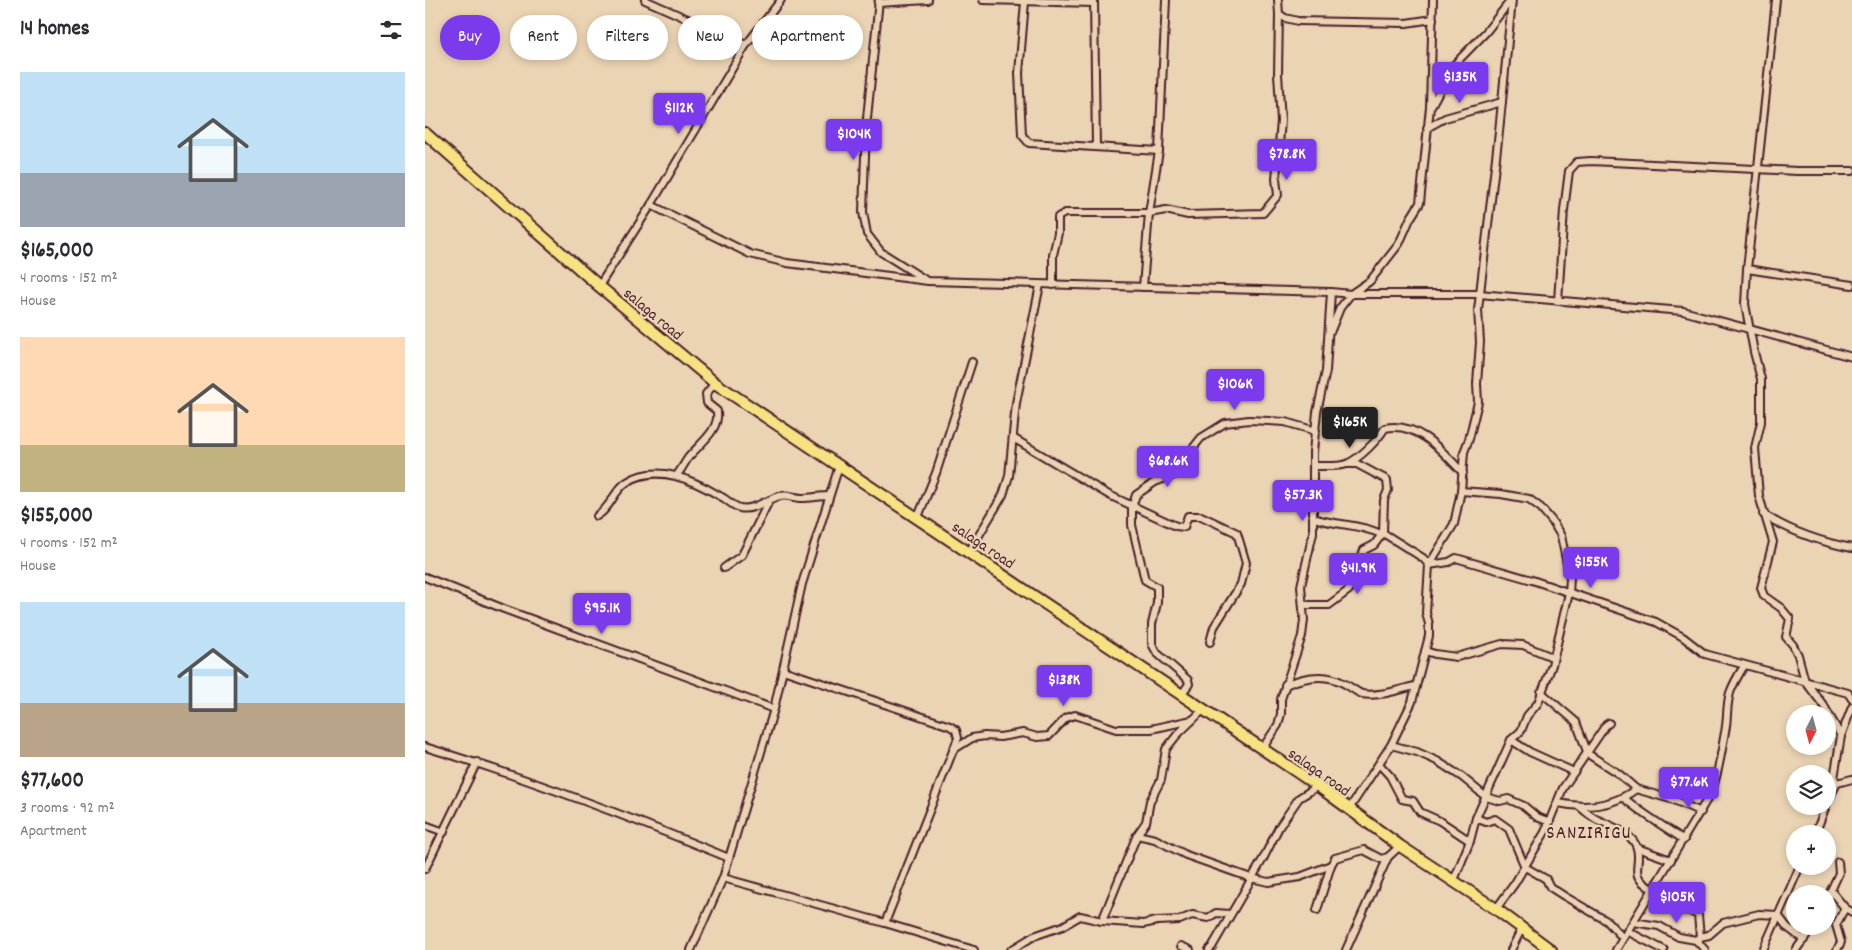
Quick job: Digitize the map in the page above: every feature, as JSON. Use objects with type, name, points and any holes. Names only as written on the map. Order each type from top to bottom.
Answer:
[{"type":"main road","name":"salaga road","points":[[425,132],[599,286],[715,383],[1318,786],[1399,846],[1454,880],[1551,950]]},
{"type":"street","points":[[645,0],[745,45]]},
{"type":"street","points":[[599,286],[651,205],[745,45],[781,0]]},
{"type":"street","points":[[927,281],[881,252],[867,234],[863,212],[866,128],[878,1],[928,0]]},
{"type":"street","points":[[983,0],[1093,2],[1096,147]]},
{"type":"street","points":[[1143,287],[1149,213],[1159,151],[1166,0]]},
{"type":"street","points":[[1053,285],[1053,255],[1058,216],[1065,212],[1149,213],[1166,210],[1188,214],[1263,213],[1279,195],[1276,179],[1281,121],[1278,74],[1278,0]]},
{"type":"street","points":[[1329,334],[1340,308],[1351,294],[1370,281],[1399,244],[1420,203],[1430,107],[1433,0]]},
{"type":"street","points":[[1430,107],[1453,66],[1486,32],[1511,0]]},
{"type":"street","points":[[1349,809],[1391,745],[1412,702],[1429,636],[1429,624],[1426,613],[1429,565],[1453,524],[1461,491],[1464,452],[1472,431],[1478,402],[1479,294],[1502,102],[1511,0]]},
{"type":"street","points":[[1776,0],[1747,269],[1745,304],[1761,379],[1761,422],[1755,448],[1759,496],[1773,542],[1761,588],[1764,596],[1781,608],[1790,619],[1786,637],[1798,655],[1805,680],[1824,706],[1841,736]]},
{"type":"street","points":[[1025,2],[1019,73],[1023,136],[1029,143],[1159,151]]},
{"type":"street","points":[[1279,14],[1285,18],[1299,21],[1406,23],[1433,19]]},
{"type":"street","points":[[1427,128],[1445,118],[1502,102]]},
{"type":"street","points":[[1558,301],[1569,171],[1577,162],[1852,171]]},
{"type":"street","points":[[651,205],[750,254],[787,262],[927,281],[1351,294],[1479,294],[1683,311],[1852,357]]},
{"type":"street","points":[[1747,269],[1852,286]]},
{"type":"street","points":[[969,552],[1003,495],[1009,476],[1017,403],[1040,284]]},
{"type":"street","points":[[1262,749],[1277,725],[1281,714],[1281,699],[1302,636],[1304,620],[1301,586],[1309,555],[1314,518],[1313,452],[1317,412],[1326,371],[1331,292]]},
{"type":"street","points":[[918,518],[936,473],[972,362]]},
{"type":"street","points":[[677,475],[707,437],[718,418],[717,411],[707,403],[706,394],[715,383]]},
{"type":"street","points":[[1181,695],[1189,684],[1188,680],[1157,653],[1152,644],[1152,624],[1157,603],[1157,587],[1145,580],[1132,524],[1133,507],[1137,495],[1145,487],[1187,470],[1193,448],[1201,438],[1225,423],[1249,420],[1285,422],[1316,431]]},
{"type":"street","points":[[1345,464],[1359,456],[1381,436],[1385,428],[1394,426],[1423,435],[1463,473]]},
{"type":"street","points":[[1013,438],[1133,507],[1184,527],[1188,516],[1201,516],[1237,533],[1247,563],[1241,584],[1214,627],[1210,642]]},
{"type":"street","points":[[1303,605],[1329,605],[1349,590],[1364,550],[1374,545],[1382,534],[1384,500],[1388,490],[1387,480],[1357,464],[1314,466]]},
{"type":"street","points":[[691,950],[723,878],[774,708],[802,584],[839,466]]},
{"type":"street","points":[[597,516],[605,512],[621,486],[628,481],[642,476],[657,474],[677,475],[702,485],[740,508],[753,507],[780,496],[801,498],[829,496]]},
{"type":"street","points":[[1454,880],[1470,841],[1476,818],[1511,740],[1521,731],[1527,716],[1537,703],[1552,665],[1552,657],[1569,593],[1570,578],[1561,536],[1552,520],[1541,508],[1529,499],[1501,494],[1461,491]]},
{"type":"street","points":[[724,568],[742,555],[769,501]]},
{"type":"street","points":[[1763,514],[1787,528],[1835,545],[1852,548]]},
{"type":"street","points":[[1314,518],[1333,524],[1365,527],[1382,534],[1423,558],[1429,565]]},
{"type":"street","points":[[1429,565],[1449,562],[1456,558],[1569,593],[1656,622],[1683,636],[1705,654],[1744,666],[1805,680],[1848,693],[1852,698]]},
{"type":"street","points":[[425,577],[532,620],[774,708]]},
{"type":"street","points":[[1425,651],[1457,656],[1502,644],[1523,645],[1552,657]]},
{"type":"street","points":[[1616,950],[1701,812],[1711,792],[1719,771],[1730,693],[1744,666]]},
{"type":"street","points":[[783,670],[951,726],[956,730],[958,738],[885,923]]},
{"type":"street","points":[[1285,685],[1300,679],[1325,677],[1343,682],[1360,693],[1377,695],[1416,686]]},
{"type":"street","points":[[1541,692],[1576,722],[1588,754],[1619,774],[1636,789],[1674,800],[1701,812]]},
{"type":"street","points":[[1852,707],[1841,736],[1834,778],[1837,783],[1852,779]]},
{"type":"street","points":[[1102,921],[1137,835],[1145,822],[1150,801],[1161,780],[1165,766],[1166,749],[1177,735],[1203,710]]},
{"type":"street","points":[[953,750],[972,738],[985,736],[1000,737],[1023,733],[1037,737],[1049,736],[1065,718],[1075,715],[1116,729],[1151,729],[1192,720]]},
{"type":"street","points":[[1496,909],[1525,867],[1550,822],[1563,788],[1588,754],[1606,724],[1609,723]]},
{"type":"street","points":[[1511,740],[1530,752],[1574,772]]},
{"type":"street","points":[[1391,745],[1417,752],[1437,761],[1462,777],[1486,797],[1500,801],[1508,800],[1524,806],[1537,817],[1550,822]]},
{"type":"street","points":[[425,747],[477,762],[653,827],[729,858]]},
{"type":"street","points":[[425,869],[477,762]]},
{"type":"street","points":[[1379,764],[1390,776],[1402,799],[1413,801],[1420,812],[1441,821],[1470,841]]},
{"type":"street","points":[[1209,950],[1263,859],[1279,827],[1299,798],[1318,786]]},
{"type":"street","points":[[1558,803],[1580,807],[1595,807],[1624,798],[1636,789]]},
{"type":"street","points":[[1624,798],[1636,809],[1647,814],[1684,840]]},
{"type":"street","points":[[1580,807],[1630,838],[1637,848],[1637,874],[1642,884],[1652,890]]},
{"type":"street","points":[[1476,818],[1486,822],[1495,819],[1509,829],[1525,867],[1546,880],[1550,887],[1563,896],[1607,921],[1623,938]]},
{"type":"street","points":[[425,825],[443,832]]},
{"type":"street","points":[[1137,835],[1155,838],[1186,855],[1251,878],[1268,882],[1301,877],[1331,865]]},
{"type":"street","points":[[1346,950],[1388,857],[1399,846]]},
{"type":"street","points":[[1637,848],[1671,860]]},
{"type":"street","points":[[1317,910],[1335,858],[1364,850],[1381,859],[1388,857]]},
{"type":"street","points":[[1834,885],[1839,873],[1838,862]]},
{"type":"street","points":[[1763,950],[1796,875]]},
{"type":"street","points":[[723,878],[974,950]]},
{"type":"street","points":[[1657,882],[1676,893],[1688,910],[1698,915],[1698,939],[1705,950]]},
{"type":"street","points":[[1836,897],[1845,908],[1852,912]]},
{"type":"street","points":[[1837,950],[1841,942],[1837,925],[1845,908]]},
{"type":"street","points":[[1011,950],[1034,936],[1063,926],[1080,916],[1102,921],[1143,924],[1180,920],[1192,915],[1208,918],[1216,913],[1230,914]]},
{"type":"street","points":[[1633,922],[1659,926],[1679,937],[1698,939],[1709,935],[1723,923],[1759,914],[1778,915]]},
{"type":"street","points":[[1778,915],[1787,927],[1804,940]]},
{"type":"street","points":[[1511,950],[1522,928]]},
{"type":"street","points":[[1627,931],[1664,950]]},
{"type":"street","points":[[1796,950],[1807,935]]},
{"type":"street","points":[[1181,946],[1190,950]]},
{"type":"district","name":"SANZIRIGU","points":[[1589,831]]}]
